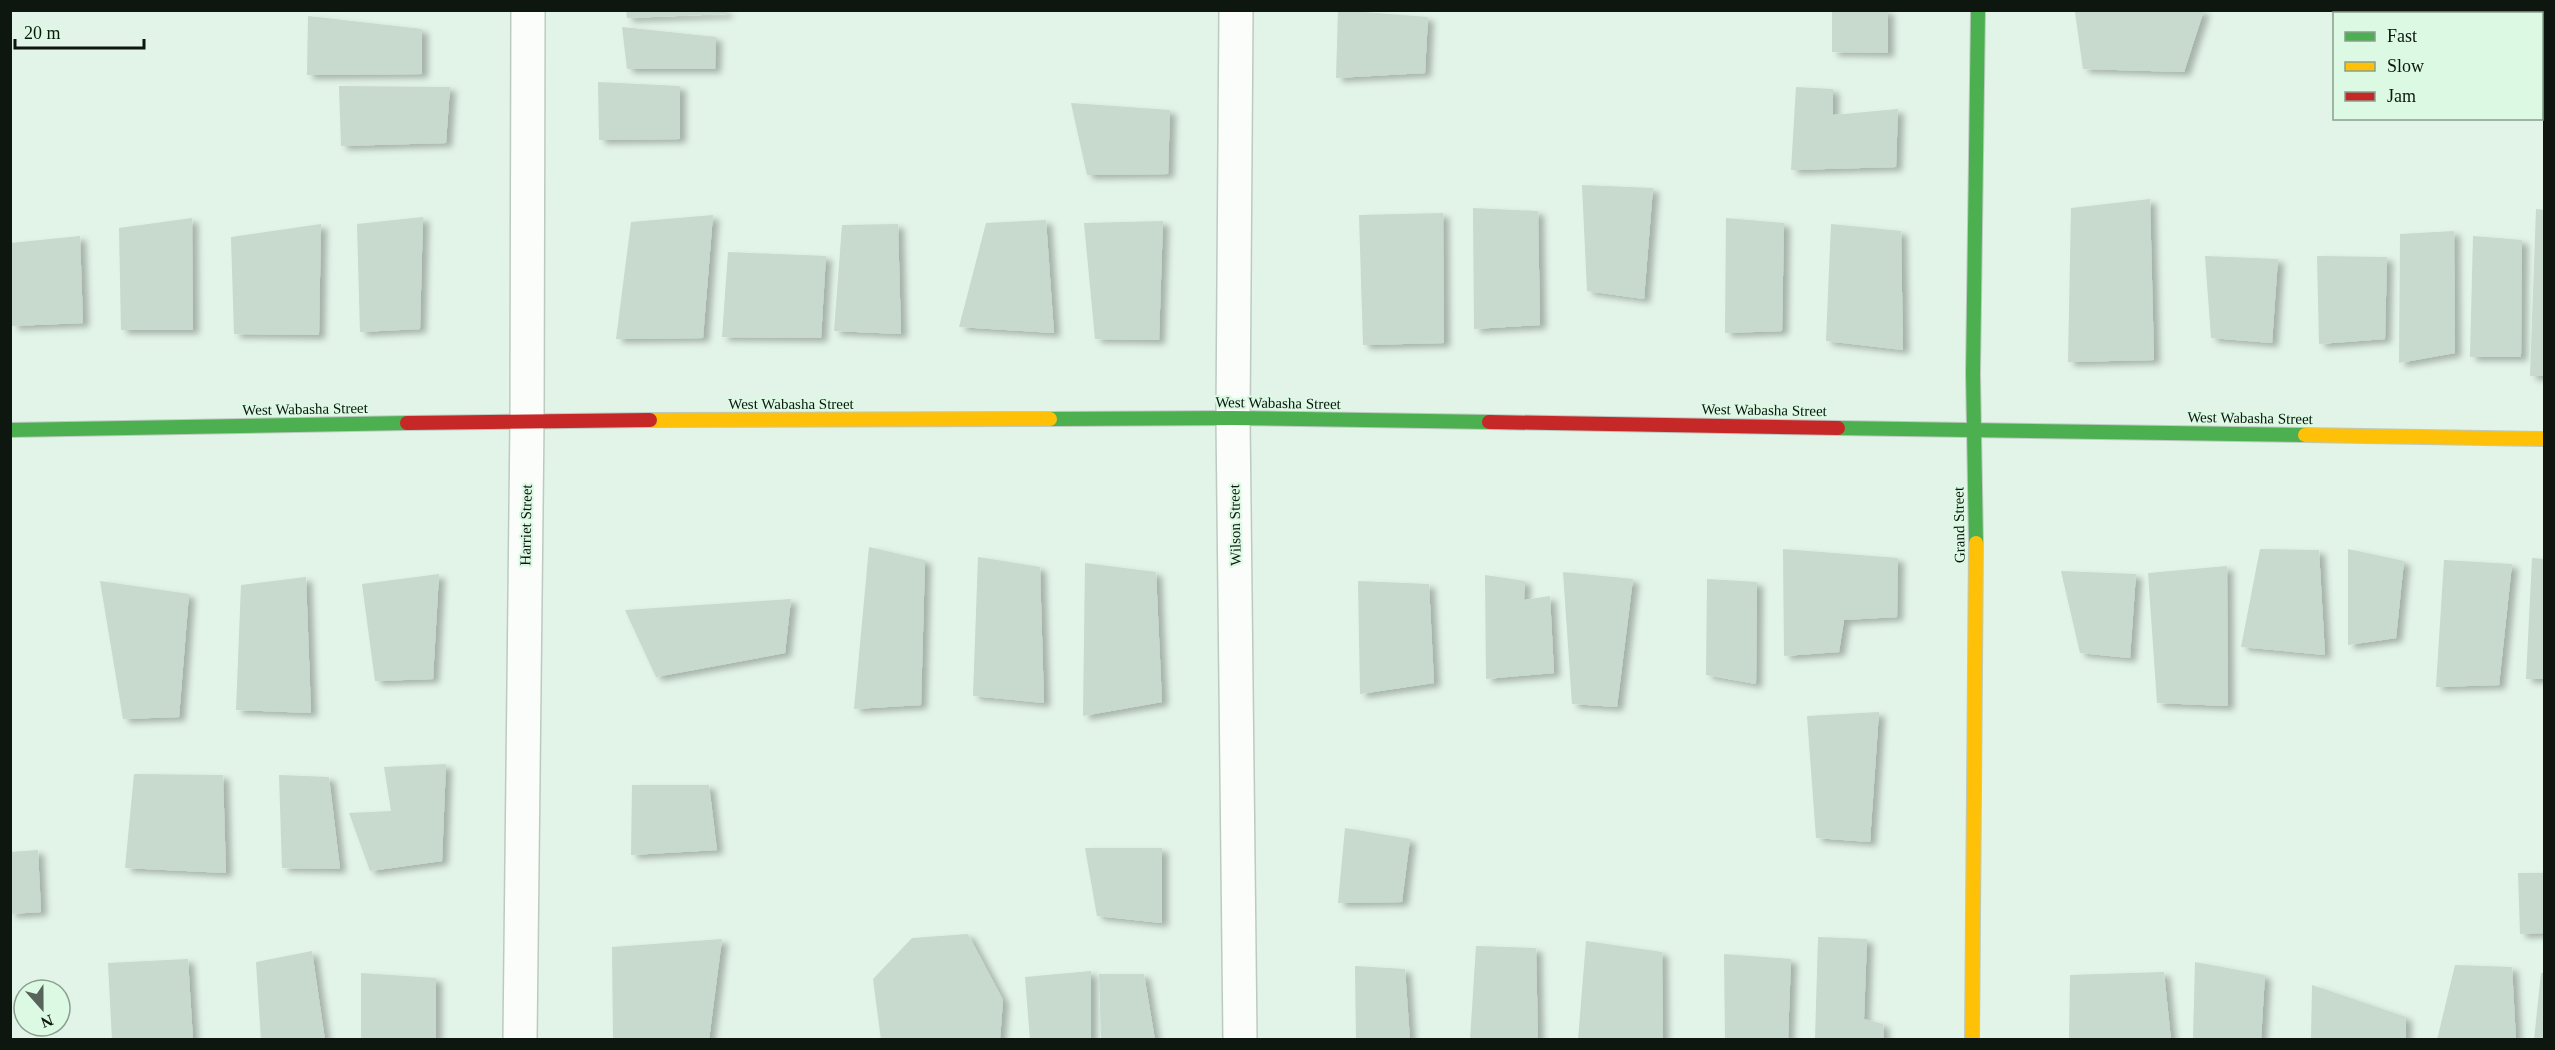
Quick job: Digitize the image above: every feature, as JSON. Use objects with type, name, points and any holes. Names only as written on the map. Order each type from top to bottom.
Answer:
[{"type":"street","name":"Harriet Street","points":[[520,1040],[527,421],[528,10]]},
{"type":"street","name":"Wilson Street","points":[[1236,10],[1233,418],[1240,1040]]},
{"type":"street","name":"Grand Street","points":[[1972,1040],[1976,521],[1973,431],[1978,10]]},
{"type":"street","name":"West Wabasha Street","points":[[10,430],[527,421],[1233,418],[2544,439]]},
{"type":"building","points":[[626,10],[726,10],[727,14],[627,18]]},
{"type":"building","points":[[1338,10],[1428,17],[1425,73],[1336,78]]},
{"type":"building","points":[[1832,10],[1888,10],[1888,53],[1832,52]]},
{"type":"building","points":[[2204,10],[2184,72],[2083,69],[2075,12]]},
{"type":"building","points":[[308,16],[422,29],[422,74],[307,75]]},
{"type":"building","points":[[622,27],[716,37],[715,69],[627,69]]},
{"type":"building","points":[[598,82],[680,86],[680,139],[599,140]]},
{"type":"building","points":[[339,86],[450,87],[446,143],[341,146]]},
{"type":"building","points":[[1796,87],[1833,89],[1833,115],[1898,109],[1896,167],[1791,170]]},
{"type":"building","points":[[1071,103],[1170,110],[1168,174],[1087,175]]},
{"type":"building","points":[[1582,185],[1653,188],[1644,299],[1587,291]]},
{"type":"building","points":[[2150,199],[2154,360],[2068,362],[2071,208]]},
{"type":"building","points":[[1473,208],[1538,211],[1540,325],[1474,329]]},
{"type":"building","points":[[2536,209],[2544,210],[2544,376],[2530,376]]},
{"type":"building","points":[[1443,213],[1444,343],[1363,345],[1359,215]]},
{"type":"building","points":[[713,215],[703,338],[616,339],[631,222]]},
{"type":"building","points":[[423,217],[420,329],[360,332],[357,224]]},
{"type":"building","points":[[192,218],[193,330],[121,330],[119,228]]},
{"type":"building","points":[[1726,218],[1784,223],[1782,331],[1725,333]]},
{"type":"building","points":[[1046,220],[1054,333],[959,327],[986,223]]},
{"type":"building","points":[[1163,221],[1159,340],[1095,339],[1084,223]]},
{"type":"building","points":[[321,224],[319,335],[234,334],[231,237]]},
{"type":"building","points":[[898,224],[901,334],[834,331],[842,225]]},
{"type":"building","points":[[1831,224],[1901,231],[1903,350],[1826,341]]},
{"type":"building","points":[[2454,231],[2455,353],[2399,363],[2400,234]]},
{"type":"building","points":[[80,236],[83,323],[12,326],[10,243]]},
{"type":"building","points":[[2473,236],[2522,240],[2521,357],[2470,357]]},
{"type":"building","points":[[728,252],[826,256],[821,338],[722,337]]},
{"type":"building","points":[[2205,256],[2278,259],[2272,343],[2211,338]]},
{"type":"building","points":[[2317,256],[2387,257],[2385,339],[2319,344]]},
{"type":"building","points":[[869,547],[925,560],[921,705],[854,709]]},
{"type":"building","points":[[1783,549],[1898,558],[1897,617],[1844,620],[1839,652],[1784,656]]},
{"type":"building","points":[[2260,549],[2319,550],[2325,655],[2241,647]]},
{"type":"building","points":[[2348,549],[2404,561],[2396,638],[2348,645]]},
{"type":"building","points":[[978,557],[1040,567],[1044,703],[973,696]]},
{"type":"building","points":[[2532,558],[2544,559],[2544,679],[2526,679]]},
{"type":"building","points":[[2444,560],[2512,564],[2499,685],[2436,687]]},
{"type":"building","points":[[1085,563],[1156,572],[1162,702],[1083,716]]},
{"type":"building","points":[[2227,566],[2228,706],[2157,703],[2148,573]]},
{"type":"building","points":[[2061,571],[2136,574],[2130,658],[2080,653]]},
{"type":"building","points":[[1563,572],[1633,579],[1617,707],[1572,704]]},
{"type":"building","points":[[439,574],[433,679],[375,681],[362,584]]},
{"type":"building","points":[[1485,575],[1525,581],[1524,600],[1550,596],[1554,673],[1486,679]]},
{"type":"building","points":[[306,577],[311,713],[236,710],[241,585]]},
{"type":"building","points":[[1707,579],[1757,582],[1756,684],[1706,675]]},
{"type":"building","points":[[100,581],[189,594],[179,717],[123,719]]},
{"type":"building","points":[[1358,581],[1429,584],[1434,683],[1360,694]]},
{"type":"building","points":[[791,599],[785,653],[656,677],[625,610]]},
{"type":"building","points":[[1879,712],[1870,842],[1816,838],[1807,716]]},
{"type":"building","points":[[446,764],[442,861],[370,871],[349,813],[391,811],[384,767]]},
{"type":"building","points":[[134,774],[223,775],[226,873],[125,868]]},
{"type":"building","points":[[279,775],[329,777],[340,869],[282,868]]},
{"type":"building","points":[[632,785],[709,785],[717,850],[631,855]]},
{"type":"building","points":[[1345,828],[1410,839],[1402,902],[1338,903]]},
{"type":"building","points":[[1085,848],[1162,848],[1162,923],[1097,916]]},
{"type":"building","points":[[38,850],[41,912],[10,914],[10,852]]},
{"type":"building","points":[[2518,873],[2544,873],[2544,933],[2520,934]]},
{"type":"building","points":[[968,934],[1003,1000],[1000,1040],[881,1040],[873,979],[912,938]]},
{"type":"building","points":[[1818,937],[1867,939],[1864,1019],[1883,1024],[1884,1040],[1815,1040]]},
{"type":"building","points":[[722,939],[709,1040],[613,1040],[612,947]]},
{"type":"building","points":[[1586,941],[1662,952],[1663,1040],[1578,1040]]},
{"type":"building","points":[[1476,946],[1536,948],[1538,1040],[1470,1040]]},
{"type":"building","points":[[312,951],[325,1040],[261,1040],[256,962]]},
{"type":"building","points":[[1724,954],[1791,959],[1788,1040],[1725,1040]]},
{"type":"building","points":[[188,959],[193,1040],[112,1040],[108,963]]},
{"type":"building","points":[[2195,962],[2265,975],[2261,1040],[2193,1040]]},
{"type":"building","points":[[2455,965],[2512,967],[2516,1040],[2437,1040]]},
{"type":"building","points":[[1355,966],[1405,969],[1410,1040],[1356,1040]]},
{"type":"building","points":[[1091,971],[1091,1040],[1030,1040],[1025,977]]},
{"type":"building","points":[[2164,972],[2171,1040],[2069,1040],[2070,975]]},
{"type":"building","points":[[361,973],[436,978],[436,1040],[361,1040]]},
{"type":"building","points":[[2541,973],[2544,973],[2544,1040],[2534,1040]]},
{"type":"building","points":[[1099,974],[1144,974],[1155,1040],[1101,1040]]},
{"type":"building","points":[[2312,985],[2406,1017],[2406,1040],[2311,1040]]},
{"type":"traffic: fast","points":[[1976,543],[1973,374],[1978,10]]},
{"type":"traffic: fast","points":[[1050,419],[1233,418],[1489,422]]},
{"type":"traffic: fast","points":[[10,430],[407,423]]},
{"type":"traffic: fast","points":[[1838,428],[2305,435]]},
{"type":"traffic: slow","points":[[650,420],[1050,419]]},
{"type":"traffic: slow","points":[[2305,435],[2544,439]]},
{"type":"traffic: slow","points":[[1972,1040],[1976,543]]},
{"type":"traffic: jam","points":[[407,423],[650,420]]},
{"type":"traffic: jam","points":[[1489,422],[1838,428]]}]
